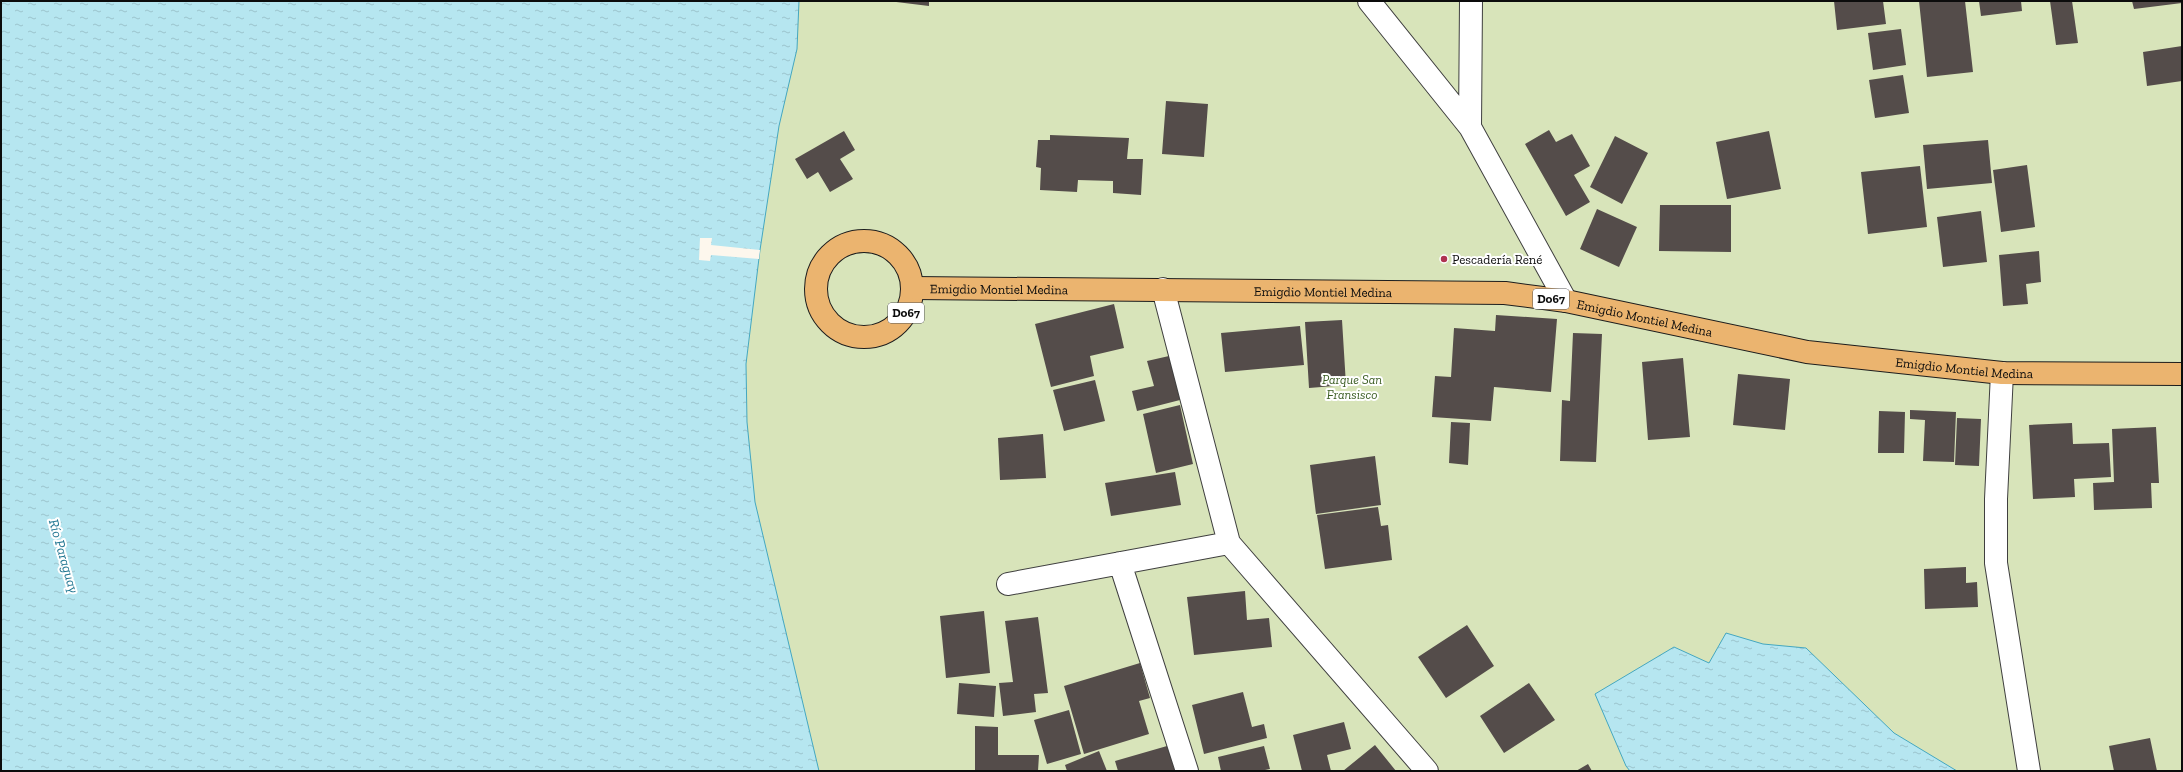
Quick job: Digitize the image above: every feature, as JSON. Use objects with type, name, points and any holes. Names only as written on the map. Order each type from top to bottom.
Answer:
[{"type":"main road","name":"Emigdio Montiel Medina","points":[[861,240],[876,242],[891,248],[902,259],[910,273],[913,288],[910,304],[903,319],[891,330],[881,334],[860,338],[844,333],[831,324],[821,311],[816,295],[817,280],[822,265],[832,253],[846,244],[861,240]]},
{"type":"main road","name":"Emigdio Montiel Medina","points":[[913,288],[1505,293],[1566,301],[1807,352],[2002,373],[2182,374]]},
{"type":"street","points":[[1369,1],[1470,127],[1566,301]]},
{"type":"street","points":[[1470,127],[1471,1]]},
{"type":"street","points":[[1163,289],[1229,543],[1427,771]]},
{"type":"street","points":[[2002,373],[1996,499],[1996,563],[2029,771]]},
{"type":"street","points":[[1008,584],[1229,543]]},
{"type":"street","points":[[1120,563],[1187,771]]},
{"type":"green space","name":"Parque San Fransisco","points":[[472,1],[2182,1],[2182,771],[571,771]]},
{"type":"water","name":"Río Paraguay","points":[[1,1],[799,1],[797,49],[779,126],[760,250],[746,364],[747,422],[755,502],[819,771],[1,771]]},
{"type":"water","points":[[1726,633],[1763,644],[1806,648],[1894,733],[1957,771],[1630,771],[1626,766],[1595,694],[1674,647],[1709,663]]},
{"type":"pier","points":[[700,238],[712,238],[711,245],[760,250],[759,259],[711,255],[710,261],[699,260]]},
{"type":"building","points":[[888,1],[929,1],[929,6]]},
{"type":"building","points":[[1834,1],[1883,1],[1886,24],[1837,30]]},
{"type":"building","points":[[1919,1],[1965,1],[1973,72],[1927,77]]},
{"type":"building","points":[[1979,1],[2021,1],[2022,11],[1981,16]]},
{"type":"building","points":[[2050,1],[2072,1],[2078,43],[2056,45]]},
{"type":"building","points":[[2132,1],[2182,1],[2182,3],[2134,9]]},
{"type":"building","points":[[1901,29],[1906,65],[1873,70],[1868,33]]},
{"type":"building","points":[[2182,46],[2182,81],[2147,86],[2143,52]]},
{"type":"building","points":[[1903,75],[1909,113],[1875,118],[1869,80]]},
{"type":"building","points":[[1166,101],[1208,104],[1204,157],[1162,154]]},
{"type":"building","points":[[1549,130],[1556,142],[1572,134],[1590,166],[1574,175],[1590,202],[1566,216],[1525,144]]},
{"type":"building","points":[[844,131],[855,150],[840,159],[853,179],[830,192],[818,172],[807,179],[795,159]]},
{"type":"building","points":[[1769,131],[1781,189],[1727,199],[1716,142]]},
{"type":"building","points":[[1050,135],[1129,138],[1127,159],[1143,159],[1141,195],[1113,193],[1113,181],[1078,180],[1077,192],[1040,190],[1041,168],[1036,167],[1038,140],[1050,140]]},
{"type":"building","points":[[1615,136],[1648,153],[1622,204],[1590,187]]},
{"type":"building","points":[[1988,140],[1992,183],[1927,189],[1923,145]]},
{"type":"building","points":[[2027,165],[2035,227],[2001,232],[1993,170]]},
{"type":"building","points":[[1920,166],[1927,227],[1868,234],[1861,172]]},
{"type":"building","points":[[1660,205],[1731,205],[1731,252],[1659,251]]},
{"type":"building","points":[[1597,209],[1637,227],[1619,267],[1580,249]]},
{"type":"building","points":[[1981,211],[1987,262],[1943,267],[1937,217]]},
{"type":"building","points":[[2039,251],[2041,282],[2026,284],[2028,304],[2003,306],[1999,255]]},
{"type":"building","points":[[1114,304],[1124,348],[1090,356],[1094,376],[1051,387],[1035,324]]},
{"type":"building","points":[[1496,315],[1557,319],[1551,392],[1494,387],[1491,421],[1432,417],[1435,376],[1451,377],[1454,328],[1495,331]]},
{"type":"building","points":[[1342,320],[1346,385],[1309,388],[1305,322]]},
{"type":"building","points":[[1300,326],[1304,365],[1225,372],[1221,333]]},
{"type":"building","points":[[1573,333],[1602,334],[1596,462],[1560,461],[1562,400],[1570,401]]},
{"type":"building","points":[[1169,356],[1180,400],[1137,411],[1132,391],[1154,386],[1147,361]]},
{"type":"building","points":[[1683,358],[1690,437],[1648,440],[1642,362]]},
{"type":"building","points":[[1738,374],[1790,379],[1785,430],[1733,425]]},
{"type":"building","points":[[1095,380],[1105,421],[1064,431],[1053,390]]},
{"type":"building","points":[[1180,405],[1193,464],[1156,473],[1143,414]]},
{"type":"building","points":[[1910,410],[1956,412],[1954,462],[1923,461],[1925,420],[1910,419]]},
{"type":"building","points":[[1879,411],[1905,412],[1904,453],[1878,453]]},
{"type":"building","points":[[1957,418],[1981,419],[1979,466],[1955,465]]},
{"type":"building","points":[[1451,422],[1470,423],[1468,465],[1449,463]]},
{"type":"building","points":[[2072,423],[2073,444],[2109,443],[2111,477],[2074,479],[2075,497],[2033,499],[2029,425]]},
{"type":"building","points":[[2156,427],[2159,483],[2151,483],[2152,508],[2094,510],[2093,483],[2114,482],[2112,429]]},
{"type":"building","points":[[1043,434],[1046,478],[1000,480],[998,438]]},
{"type":"building","points":[[1375,456],[1381,505],[1316,514],[1310,465]]},
{"type":"building","points":[[1175,472],[1181,505],[1111,516],[1105,483]]},
{"type":"building","points":[[1378,507],[1381,526],[1388,525],[1392,560],[1325,569],[1317,515]]},
{"type":"building","points":[[1966,567],[1966,583],[1977,582],[1978,607],[1925,609],[1924,569]]},
{"type":"building","points":[[1245,591],[1247,620],[1269,618],[1272,647],[1194,655],[1187,597]]},
{"type":"building","points":[[984,611],[990,673],[946,678],[940,616]]},
{"type":"building","points":[[1038,617],[1048,693],[1034,694],[1036,712],[1003,716],[999,683],[1013,682],[1005,621]]},
{"type":"building","points":[[1467,625],[1494,666],[1446,698],[1418,657]]},
{"type":"building","points":[[1140,663],[1150,698],[1139,701],[1149,734],[1084,754],[1064,686]]},
{"type":"building","points":[[959,683],[996,686],[994,717],[957,714]]},
{"type":"building","points":[[1529,683],[1555,720],[1504,753],[1480,716]]},
{"type":"building","points":[[1243,692],[1252,727],[1264,724],[1267,738],[1204,754],[1192,705]]},
{"type":"building","points":[[1069,710],[1081,754],[1047,764],[1034,720]]},
{"type":"building","points":[[1344,722],[1351,749],[1327,755],[1331,771],[1302,771],[1293,735]]},
{"type":"building","points":[[975,726],[998,727],[998,755],[1039,755],[1038,771],[975,771]]},
{"type":"building","points":[[2150,738],[2157,771],[2114,771],[2109,746]]},
{"type":"building","points":[[1375,745],[1396,771],[1343,771]]},
{"type":"building","points":[[1167,746],[1175,771],[1118,771],[1115,761]]},
{"type":"building","points":[[1264,746],[1270,769],[1260,771],[1221,771],[1218,757]]},
{"type":"building","points":[[1099,751],[1107,771],[1067,771],[1065,765]]},
{"type":"building","points":[[1588,764],[1592,771],[1576,771]]},
{"type":"place","name":"Pescadería René","points":[[1444,259]]}]
